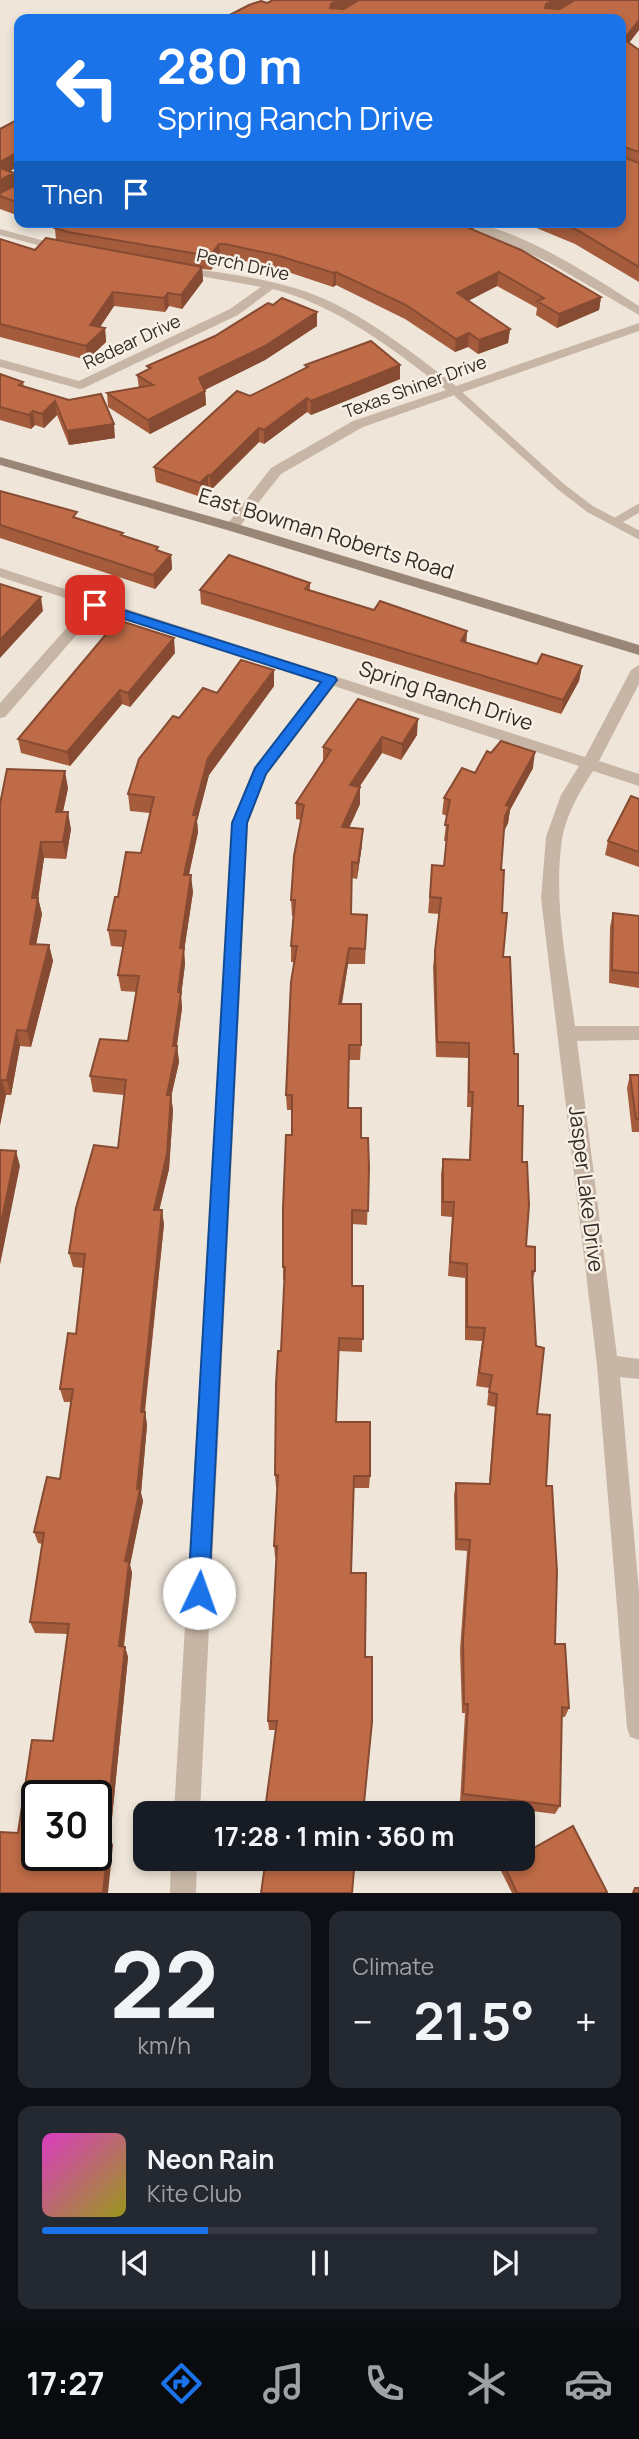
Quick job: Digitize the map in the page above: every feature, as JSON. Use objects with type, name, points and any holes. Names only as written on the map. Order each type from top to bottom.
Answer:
[{"type":"street","points":[[482,228],[511,238],[578,271],[639,311]]},
{"type":"street","points":[[0,232],[80,253]]},
{"type":"street","name":"Perch Drive","points":[[166,268],[270,286],[320,301],[377,333],[454,390]]},
{"type":"street","name":"Redear Drive","points":[[0,363],[80,386],[234,312],[270,286]]},
{"type":"street","name":"Texas Shiner Drive","points":[[232,527],[276,471],[358,424],[639,327]]},
{"type":"street","name":"East Bowman Roberts Road","points":[[0,461],[232,527],[639,650]]},
{"type":"street","name":"Spring Ranch Drive","points":[[0,572],[639,780]]},
{"type":"street","points":[[0,713],[95,605]]},
{"type":"street","name":"Jasper Lake Drive","points":[[639,670],[589,764],[569,795],[554,838],[550,898],[608,1365],[639,1728]]},
{"type":"street","points":[[188,1801],[240,823],[260,772],[330,680]]},
{"type":"street","points":[[567,1034],[639,1033]]},
{"type":"street","points":[[608,1365],[639,1369]]},
{"type":"street","points":[[183,1893],[184,1871]]},
{"type":"lane","points":[[454,390],[560,486],[590,509],[639,535]]},
{"type":"lane","points":[[615,522],[639,509]]},
{"type":"building","points":[[273,0],[338,0],[331,4],[330,8],[344,9],[359,0],[554,0],[546,4],[545,8],[560,9],[575,0],[639,0],[639,20],[626,37],[626,14],[232,14],[261,1],[267,3]]},
{"type":"building","points":[[626,41],[639,50],[639,152],[626,148]]},
{"type":"building","points":[[14,122],[14,155],[0,162],[0,129]]},
{"type":"building","points":[[626,158],[639,163],[639,267],[572,228],[626,228]]},
{"type":"building","points":[[0,168],[14,173],[0,180]]},
{"type":"building","points":[[14,186],[14,201],[0,196],[0,193]]},
{"type":"building","points":[[55,228],[469,228],[521,250],[601,297],[559,314],[537,301],[544,298],[499,272],[457,293],[510,329],[479,340],[469,333],[456,339],[406,305],[336,272],[276,255],[219,244],[210,256]]},
{"type":"building","points":[[46,238],[202,267],[181,295],[168,293],[164,298],[113,292],[90,325],[105,328],[86,346],[0,324],[0,239],[35,250]]},
{"type":"building","points":[[282,298],[317,312],[265,346],[199,378],[205,391],[148,420],[107,393],[153,385],[137,375],[151,368],[147,366],[215,336],[268,303],[273,305]]},
{"type":"building","points":[[371,341],[400,365],[311,401],[307,398],[264,430],[259,428],[200,483],[154,467],[237,391],[250,396],[308,367],[305,365]]},
{"type":"building","points":[[0,374],[23,382],[19,385],[69,400],[101,394],[114,424],[67,431],[55,401],[42,414],[33,411],[29,415],[0,407]]},
{"type":"building","points":[[0,491],[77,512],[73,517],[123,533],[121,535],[158,547],[156,550],[171,555],[153,575],[0,525]]},
{"type":"building","points":[[229,555],[310,583],[305,589],[374,610],[380,601],[467,631],[461,641],[537,664],[542,654],[582,666],[563,700],[200,590]]},
{"type":"building","points":[[0,584],[41,597],[0,640]]},
{"type":"building","points":[[118,620],[174,638],[128,693],[120,690],[67,752],[18,739]]},
{"type":"building","points":[[241,660],[274,670],[208,758],[193,815],[197,815],[184,875],[191,875],[180,948],[184,948],[178,992],[181,992],[173,1046],[177,1046],[167,1095],[171,1095],[167,1154],[154,1210],[162,1210],[141,1412],[145,1412],[137,1489],[140,1489],[125,1561],[129,1562],[119,1646],[125,1647],[111,1780],[26,1780],[32,1740],[53,1741],[69,1624],[30,1622],[44,1533],[34,1532],[47,1477],[60,1479],[73,1389],[60,1389],[68,1333],[76,1334],[85,1254],[69,1253],[76,1208],[94,1145],[118,1148],[126,1080],[90,1076],[100,1039],[128,1041],[139,976],[118,975],[126,931],[108,930],[115,897],[118,897],[126,852],[141,853],[154,797],[128,794],[139,759],[173,716],[179,718],[203,688],[217,693]]},
{"type":"building","points":[[358,699],[418,719],[402,744],[382,737],[350,785],[360,787],[342,827],[363,829],[358,863],[352,862],[351,914],[367,915],[365,949],[349,948],[339,1004],[361,1004],[361,1045],[349,1045],[348,1108],[361,1108],[361,1138],[368,1138],[369,1167],[368,1211],[352,1210],[352,1286],[363,1286],[363,1339],[339,1338],[336,1422],[370,1422],[370,1476],[354,1476],[351,1573],[366,1573],[365,1657],[372,1657],[372,1722],[364,1801],[266,1801],[277,1721],[268,1721],[277,1546],[274,1546],[278,1475],[275,1475],[276,1384],[278,1351],[281,1351],[285,1267],[283,1208],[286,1135],[292,1135],[292,1095],[286,1095],[291,982],[297,946],[291,946],[295,900],[291,900],[294,856],[304,805],[296,803],[331,750],[323,747]]},
{"type":"building","points":[[501,741],[535,752],[506,805],[510,806],[505,816],[501,870],[504,870],[502,913],[507,913],[503,957],[510,957],[514,1054],[518,1054],[518,1106],[523,1106],[522,1162],[527,1162],[529,1205],[526,1246],[535,1247],[535,1271],[532,1271],[536,1346],[544,1348],[537,1414],[550,1415],[546,1486],[552,1486],[557,1572],[555,1644],[565,1644],[569,1708],[562,1707],[560,1806],[463,1794],[468,1704],[464,1704],[463,1640],[470,1540],[457,1539],[456,1483],[490,1484],[497,1394],[489,1392],[492,1375],[479,1373],[485,1328],[467,1327],[467,1264],[450,1262],[454,1202],[443,1202],[443,1159],[470,1160],[473,1092],[469,1092],[469,1043],[437,1042],[435,951],[441,898],[430,897],[432,865],[444,866],[448,825],[445,825],[450,800],[444,798],[462,768],[475,773],[487,751],[491,753]]},
{"type":"building","points":[[7,769],[65,771],[56,812],[68,812],[63,842],[41,842],[32,898],[38,898],[30,944],[49,945],[27,1031],[17,1030],[7,1080],[2,1080],[0,1088],[0,804]]},
{"type":"building","points":[[631,796],[639,799],[639,852],[608,841]]},
{"type":"building","points":[[613,913],[639,916],[639,973],[612,970]]},
{"type":"building","points":[[630,1075],[639,1075],[639,1119],[636,1119]]},
{"type":"building","points":[[0,1150],[16,1151],[0,1228]]},
{"type":"building","points":[[21,1813],[21,1871],[105,1871],[103,1893],[0,1893],[0,1832],[18,1833]]},
{"type":"building","points":[[573,1826],[607,1892],[517,1893],[507,1871],[535,1871],[535,1847]]},
{"type":"building","points":[[264,1871],[354,1871],[352,1893],[261,1893]]},
{"type":"route","points":[[95,605],[330,680],[260,772],[240,823],[199,1593]]}]
